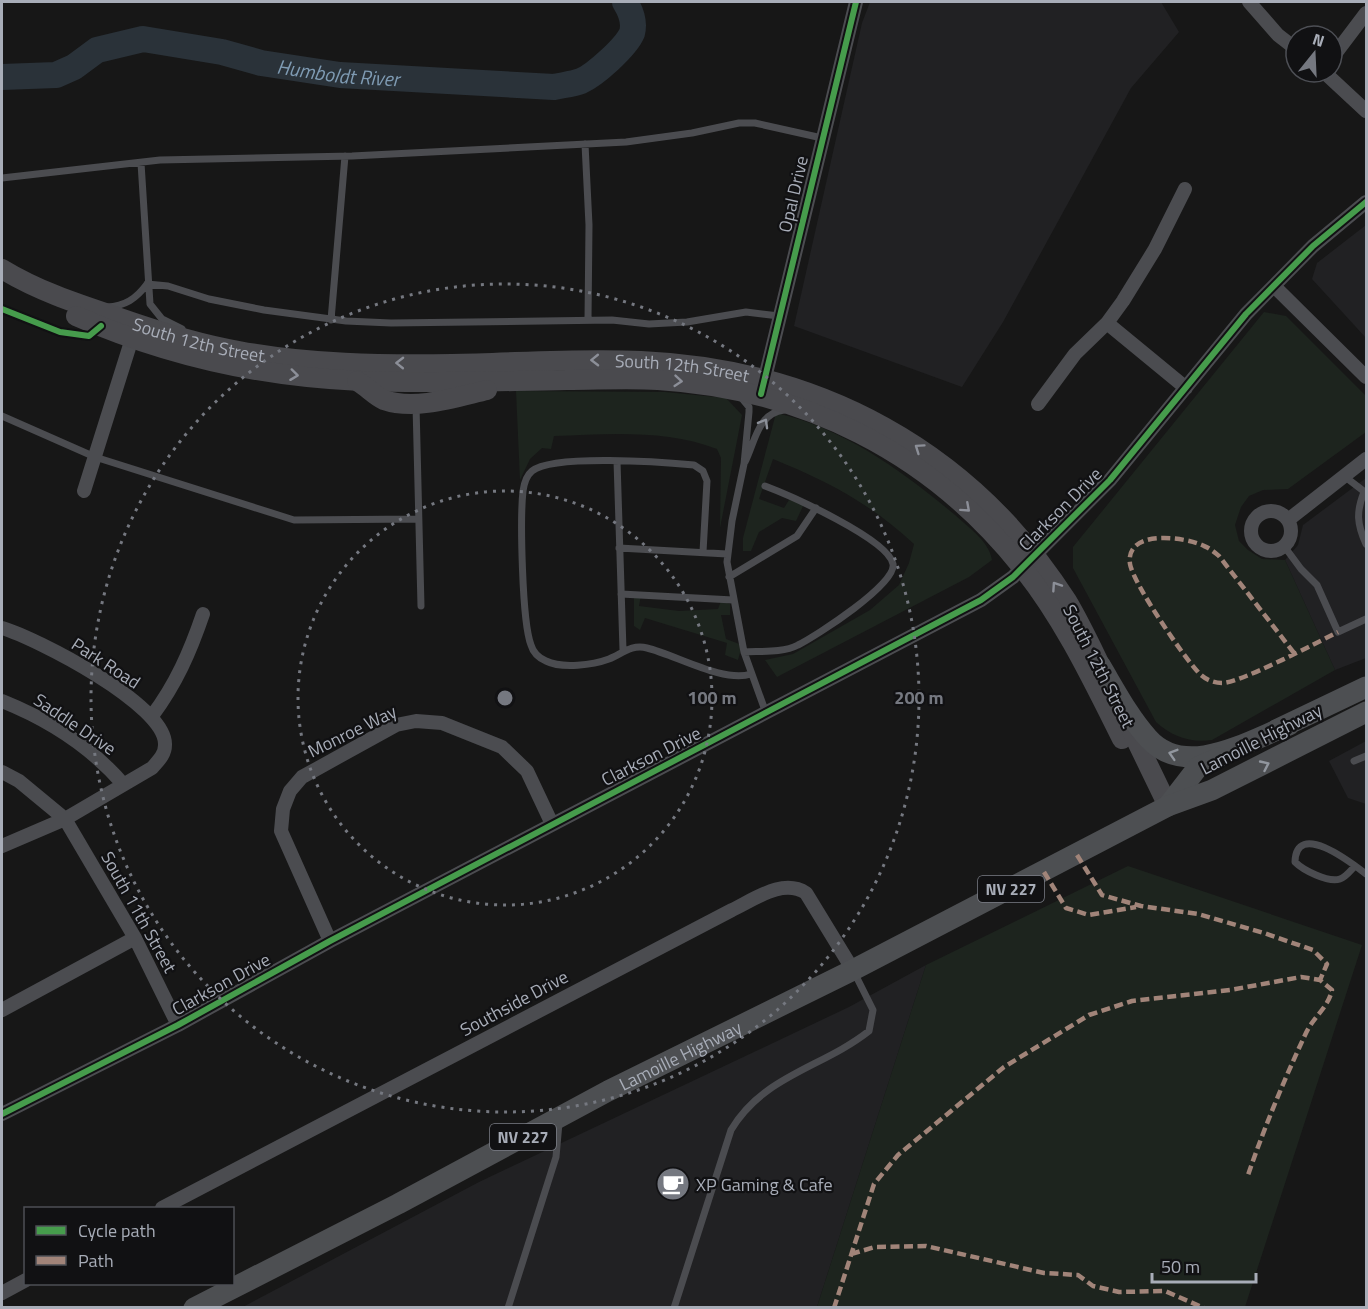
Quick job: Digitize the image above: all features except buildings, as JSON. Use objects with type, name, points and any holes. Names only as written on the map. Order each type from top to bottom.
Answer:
[{"type":"main road","name":"South 12th Street","points":[[2,269],[40,289],[85,306],[134,331],[268,356],[350,363],[642,361],[699,366],[763,386],[836,402],[911,443],[974,491],[1028,562],[1071,608],[1100,665],[1164,808]]},
{"type":"main road","name":"South 12th Street","points":[[2,278],[47,303],[247,368],[357,381],[445,383],[654,379],[727,387],[763,386],[804,409],[874,441],[920,470],[1028,562],[1164,808]]},
{"type":"main road","points":[[357,381],[386,401],[416,403],[449,399],[488,390],[505,381]]},
{"type":"main road","points":[[1100,665],[1149,739],[1162,750],[1175,756],[1192,757],[1218,752],[1289,724]]},
{"type":"main road","name":"Lamoille Highway","points":[[1164,808],[1198,767],[1366,687]]},
{"type":"main road","name":"Lamoille Highway","points":[[194,1308],[399,1204],[560,1117],[1164,808],[1244,775],[1366,712]]},
{"type":"street","name":"Opal Drive","points":[[763,386],[856,2]]},
{"type":"street","points":[[1249,2],[1284,40]]},
{"type":"street","points":[[1344,42],[1366,13]]},
{"type":"street","points":[[1337,84],[1366,111]]},
{"type":"street","points":[[1038,404],[1076,354],[1107,323],[1155,249],[1185,189]]},
{"type":"street","name":"Clarkson Drive","points":[[2,1114],[178,1025],[330,941],[981,600],[1028,562],[1110,480],[1246,314],[1313,246],[1366,202]]},
{"type":"street","points":[[1274,286],[1366,377]]},
{"type":"street","points":[[1107,323],[1186,388]]},
{"type":"street","points":[[84,491],[134,331]]},
{"type":"street","points":[[1288,520],[1366,459]]},
{"type":"street","points":[[1264,512],[1277,512],[1288,520],[1291,531],[1284,546],[1271,551],[1258,546],[1252,535],[1252,528],[1254,521],[1264,512]]},
{"type":"street","points":[[152,716],[170,692],[187,660],[203,614]]},
{"type":"street","name":"Park Road","points":[[2,628],[36,641],[90,671],[152,716],[166,743],[164,753],[152,768],[123,784]]},
{"type":"street","name":"Saddle Drive","points":[[2,701],[26,711],[103,761],[123,784]]},
{"type":"street","name":"Monroe Way","points":[[330,941],[281,831],[283,809],[290,791],[303,777],[396,725],[416,721],[442,723],[502,747],[526,771],[552,824]]},
{"type":"street","name":"South 11th Street","points":[[2,772],[19,781],[65,819],[135,938],[178,1025]]},
{"type":"street","points":[[2,846],[65,819],[123,784]]},
{"type":"street","name":"Southside Drive","points":[[166,1207],[732,909],[786,886],[797,887],[806,893],[853,969]]},
{"type":"street","points":[[2,1010],[135,938]]},
{"type":"street","points":[[2,1293],[24,1281]]},
{"type":"lane","points":[[2,178],[160,160],[345,156],[648,140],[739,123],[754,123],[822,138]]},
{"type":"lane","points":[[585,144],[589,225],[588,320]]},
{"type":"lane","points":[[331,320],[345,156]]},
{"type":"lane","points":[[141,163],[150,304],[162,319],[186,330],[268,356]]},
{"type":"lane","points":[[147,284],[168,286],[231,304],[331,320],[391,323],[588,320],[649,324],[687,322],[731,313],[779,316]]},
{"type":"lane","points":[[85,306],[126,303],[138,296],[147,284]]},
{"type":"lane","points":[[727,387],[741,396],[748,407],[744,465],[727,554],[729,577],[744,652],[766,713]]},
{"type":"lane","points":[[416,403],[417,519],[421,606]]},
{"type":"lane","points":[[744,465],[768,414],[804,409]]},
{"type":"lane","points":[[2,416],[95,457],[294,520],[417,519]]},
{"type":"lane","points":[[617,461],[624,650]]},
{"type":"lane","points":[[703,552],[707,481],[703,471],[694,465],[617,461],[561,462],[539,467],[530,472],[525,479],[522,501],[525,605],[532,648],[546,661],[554,664],[594,663],[612,658],[624,650],[645,647],[731,676],[751,674]]},
{"type":"lane","points":[[1344,476],[1365,492],[1357,512],[1359,527],[1366,544]]},
{"type":"lane","points":[[744,652],[798,645],[877,591],[891,573],[892,561],[870,541],[816,508],[765,486]]},
{"type":"lane","points":[[729,577],[797,536],[816,508]]},
{"type":"lane","points":[[1284,546],[1301,569],[1317,585],[1338,632],[1366,619]]},
{"type":"lane","points":[[619,548],[727,554]]},
{"type":"lane","points":[[621,594],[733,600]]},
{"type":"lane","points":[[1354,761],[1366,756]]},
{"type":"lane","points":[[1355,866],[1343,879],[1336,880],[1301,868],[1295,862],[1295,855],[1298,848],[1311,844],[1336,852],[1366,874]]},
{"type":"lane","points":[[674,1308],[731,1130],[741,1113],[754,1098],[771,1087],[868,1031],[873,1010],[853,969]]},
{"type":"lane","points":[[508,1308],[556,1157],[560,1117]]},
{"type":"shaded area","points":[[870,2],[1161,2],[1179,32],[1131,88],[1003,322],[962,387],[794,326],[862,23]]},
{"type":"shaded area","points":[[1366,225],[1366,338],[1312,279],[1317,263]]},
{"type":"shaded area","points":[[1264,312],[1286,316],[1366,396],[1366,432],[1288,489],[1263,490],[1249,496],[1241,507],[1235,525],[1239,541],[1248,550],[1262,559],[1285,560],[1335,670],[1212,740],[1189,740],[1169,732],[1156,722],[1073,568],[1073,547]]},
{"type":"shaded area","points":[[516,391],[665,392],[726,398],[742,415],[720,528],[721,458],[717,449],[698,443],[677,438],[636,434],[554,436],[551,449],[542,448],[530,459],[520,480]]},
{"type":"shaded area","points":[[776,413],[801,420],[849,440],[893,467],[972,530],[987,547],[992,560],[969,577],[777,677],[765,660],[793,654],[870,610],[899,585],[909,563],[914,544],[898,529],[847,494],[773,459],[759,499],[784,508],[789,500],[805,502],[796,521],[782,518],[759,532],[751,551],[743,551],[743,538]]},
{"type":"shaded area","points":[[1366,478],[1366,658],[1335,670],[1285,560],[1298,545],[1303,525]]},
{"type":"shaded area","points":[[634,595],[641,595],[639,606],[679,611],[718,609],[721,601],[730,604],[730,615],[721,615],[726,639],[742,645],[738,660],[725,655],[727,643],[645,618],[640,630],[634,626]]},
{"type":"shaded area","points":[[1366,741],[1366,804],[1348,798],[1329,761]]},
{"type":"shaded area","points":[[1128,866],[1362,945],[1245,1307],[817,1307],[926,965]]},
{"type":"shaded area","points":[[926,965],[817,1307],[241,1308],[479,1182],[849,1007]]},
{"type":"waterway","name":"Humboldt River","points":[[2,77],[56,75],[74,67],[97,50],[143,39],[222,52],[261,63],[340,75],[554,87],[587,78],[610,60],[629,39],[633,25],[625,2]]},
{"type":"marked path","points":[[1294,653],[1219,556],[1208,548],[1184,540],[1158,538],[1146,540],[1137,545],[1131,553],[1130,564],[1140,587],[1191,664],[1206,679],[1222,683],[1231,682],[1278,662],[1338,632]]},
{"type":"marked path","points":[[1077,855],[1102,895],[1141,906],[1198,914],[1313,950],[1327,964],[1320,980]]},
{"type":"marked path","points":[[1044,872],[1066,908],[1089,915],[1136,907]]},
{"type":"marked path","points":[[834,1308],[874,1184],[898,1155],[1004,1067],[1089,1015],[1132,1001],[1230,990],[1301,977],[1320,980],[1332,990],[1330,996],[1309,1027],[1282,1086],[1247,1178]]},
{"type":"marked path","points":[[851,1254],[875,1247],[926,1246],[1044,1273],[1078,1275],[1093,1286],[1119,1292],[1165,1291],[1204,1308]]},
{"type":"cycle path","points":[[761,394],[856,2]]},
{"type":"cycle path","points":[[2,1114],[178,1025],[330,941],[981,600],[1013,577],[1110,480],[1246,314],[1313,246],[1366,202]]},
{"type":"cycle path","points":[[2,309],[60,332],[89,336],[101,326]]},
{"type":"place","name":"XP Gaming & Cafe","points":[[673,1184]]}]
